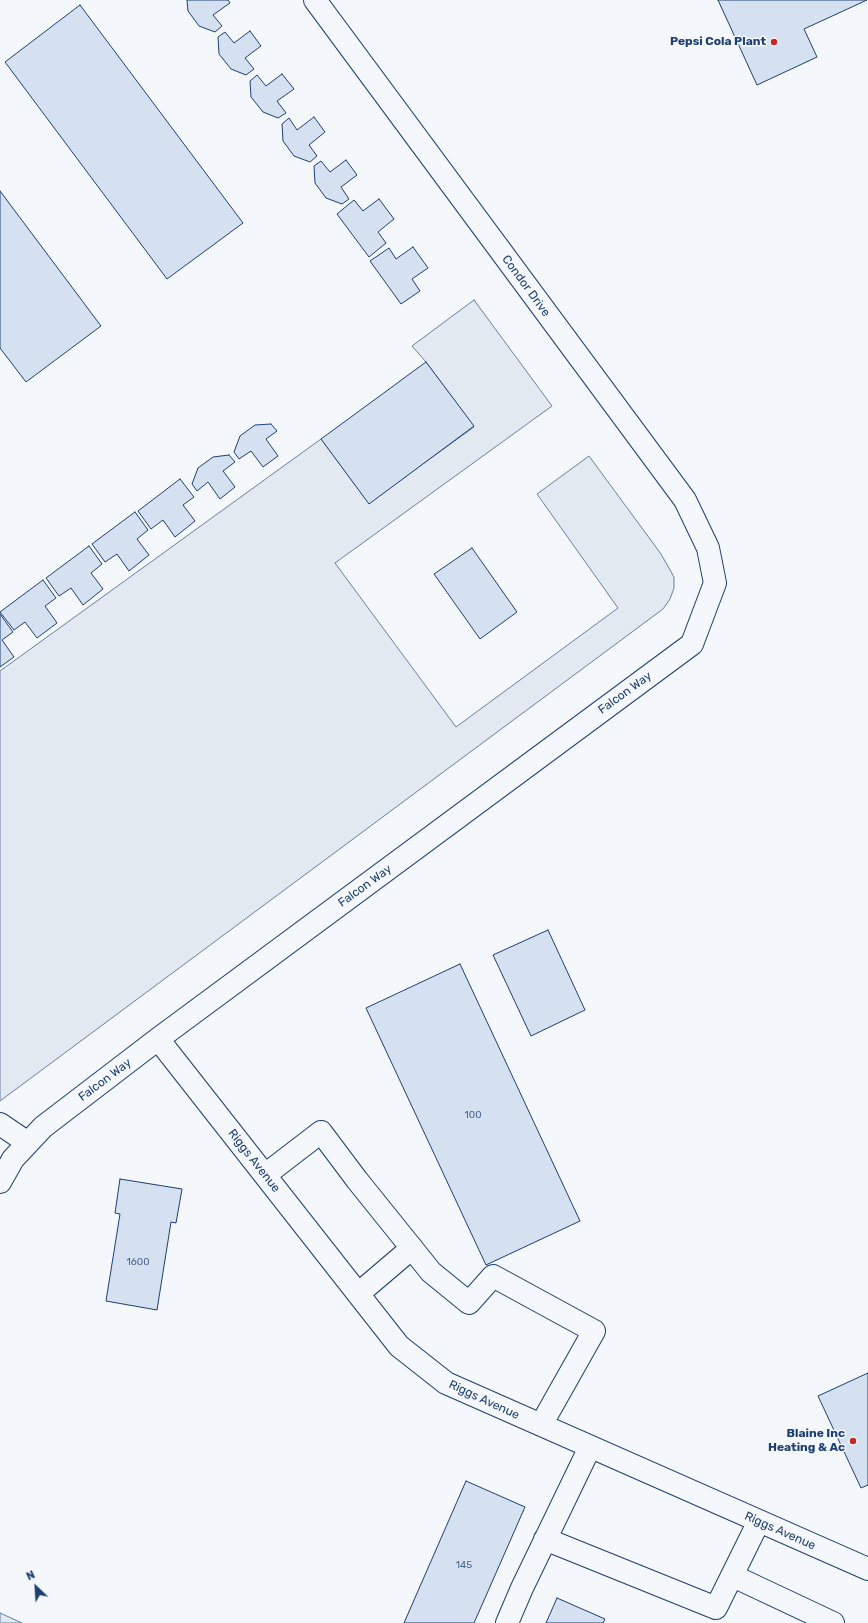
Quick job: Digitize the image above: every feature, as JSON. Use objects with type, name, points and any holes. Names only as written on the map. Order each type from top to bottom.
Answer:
[{"type":"street","name":"Condor Drive","points":[[315,0],[684,500],[708,548],[715,583]]},
{"type":"street","name":"Falcon Way","points":[[0,1182],[13,1159],[43,1127],[158,1039],[692,644],[715,583]]},
{"type":"street","name":"Riggs Avenue","points":[[158,1039],[399,1346],[446,1383],[868,1569]]},
{"type":"street","points":[[0,1124],[28,1143]]},
{"type":"street","points":[[265,1175],[321,1132],[357,1180],[431,1272],[469,1303],[493,1276],[594,1331],[541,1425]]},
{"type":"street","points":[[358,1294],[412,1248]]},
{"type":"street","points":[[507,1623],[590,1447]]},
{"type":"street","points":[[546,1539],[716,1608],[759,1521]]},
{"type":"street","points":[[733,1576],[833,1623]]},
{"type":"shaded area","points":[[474,300],[552,406],[335,563],[456,727],[618,608],[537,494],[589,456],[661,554],[674,577],[674,588],[670,599],[663,609],[0,1101],[0,671],[321,439],[369,503],[474,427],[426,362],[412,346]]},
{"type":"shaded area","points":[[0,1613],[22,1623],[0,1623]]},
{"type":"building","points":[[187,0],[228,0],[230,3],[213,15],[222,26],[215,32],[199,26],[188,11]]},
{"type":"building","name":"Pepsi Cola Plant","points":[[718,0],[867,0],[804,29],[817,57],[757,85]]},
{"type":"building","points":[[80,5],[243,223],[167,279],[5,62]]},
{"type":"building","points":[[250,31],[261,46],[245,58],[254,69],[246,75],[231,69],[219,54],[218,37],[225,32],[234,43]]},
{"type":"building","points":[[282,74],[294,89],[277,101],[286,113],[278,118],[263,112],[251,97],[250,81],[257,75],[266,86]]},
{"type":"building","points":[[314,117],[325,132],[309,145],[317,156],[310,162],[294,156],[283,141],[282,124],[289,118],[297,130]]},
{"type":"building","points":[[346,160],[357,175],[341,187],[349,199],[342,204],[326,198],[315,183],[314,166],[321,161],[330,172]]},
{"type":"building","points":[[0,191],[101,326],[26,382],[0,348]]},
{"type":"building","points":[[379,199],[394,219],[378,232],[386,243],[369,257],[337,214],[354,200],[363,211]]},
{"type":"building","points":[[413,247],[428,268],[412,279],[420,291],[401,304],[370,261],[389,248],[396,259]]},
{"type":"building","points":[[426,362],[474,426],[369,504],[321,439]]},
{"type":"building","points":[[271,424],[277,431],[266,439],[278,456],[263,467],[251,451],[239,459],[234,452],[240,436],[255,425]]},
{"type":"building","points":[[229,455],[235,462],[223,471],[235,487],[220,499],[208,482],[197,491],[192,484],[198,468],[213,457]]},
{"type":"building","points":[[180,479],[194,497],[183,505],[195,521],[175,537],[163,520],[151,529],[138,511]]},
{"type":"building","points":[[135,512],[148,530],[137,539],[149,555],[129,571],[117,554],[105,562],[92,544]]},
{"type":"building","points":[[89,546],[102,564],[91,573],[103,589],[83,605],[71,588],[59,596],[46,578]]},
{"type":"building","points":[[472,548],[517,612],[480,639],[434,574]]},
{"type":"building","points":[[43,580],[56,598],[45,606],[57,623],[37,638],[25,622],[14,630],[0,612]]},
{"type":"building","points":[[0,614],[13,632],[2,640],[14,657],[0,667]]},
{"type":"building","points":[[548,930],[585,1010],[531,1036],[493,955]]},
{"type":"building","points":[[460,964],[580,1221],[486,1265],[366,1008]]},
{"type":"building","points":[[120,1179],[182,1189],[176,1223],[171,1222],[157,1310],[106,1301],[120,1214],[115,1213]]},
{"type":"building","name":"Blaine Inc Heating & Ac","points":[[868,1373],[868,1485],[861,1488],[818,1396]]},
{"type":"building","points":[[466,1481],[525,1507],[474,1623],[404,1623]]},
{"type":"building","points":[[557,1598],[605,1619],[603,1623],[546,1623]]},
{"type":"place","name":"Pepsi Cola Plant","points":[[774,42]]},
{"type":"place","name":"Blaine Inc Heating & Ac","points":[[853,1441]]}]
